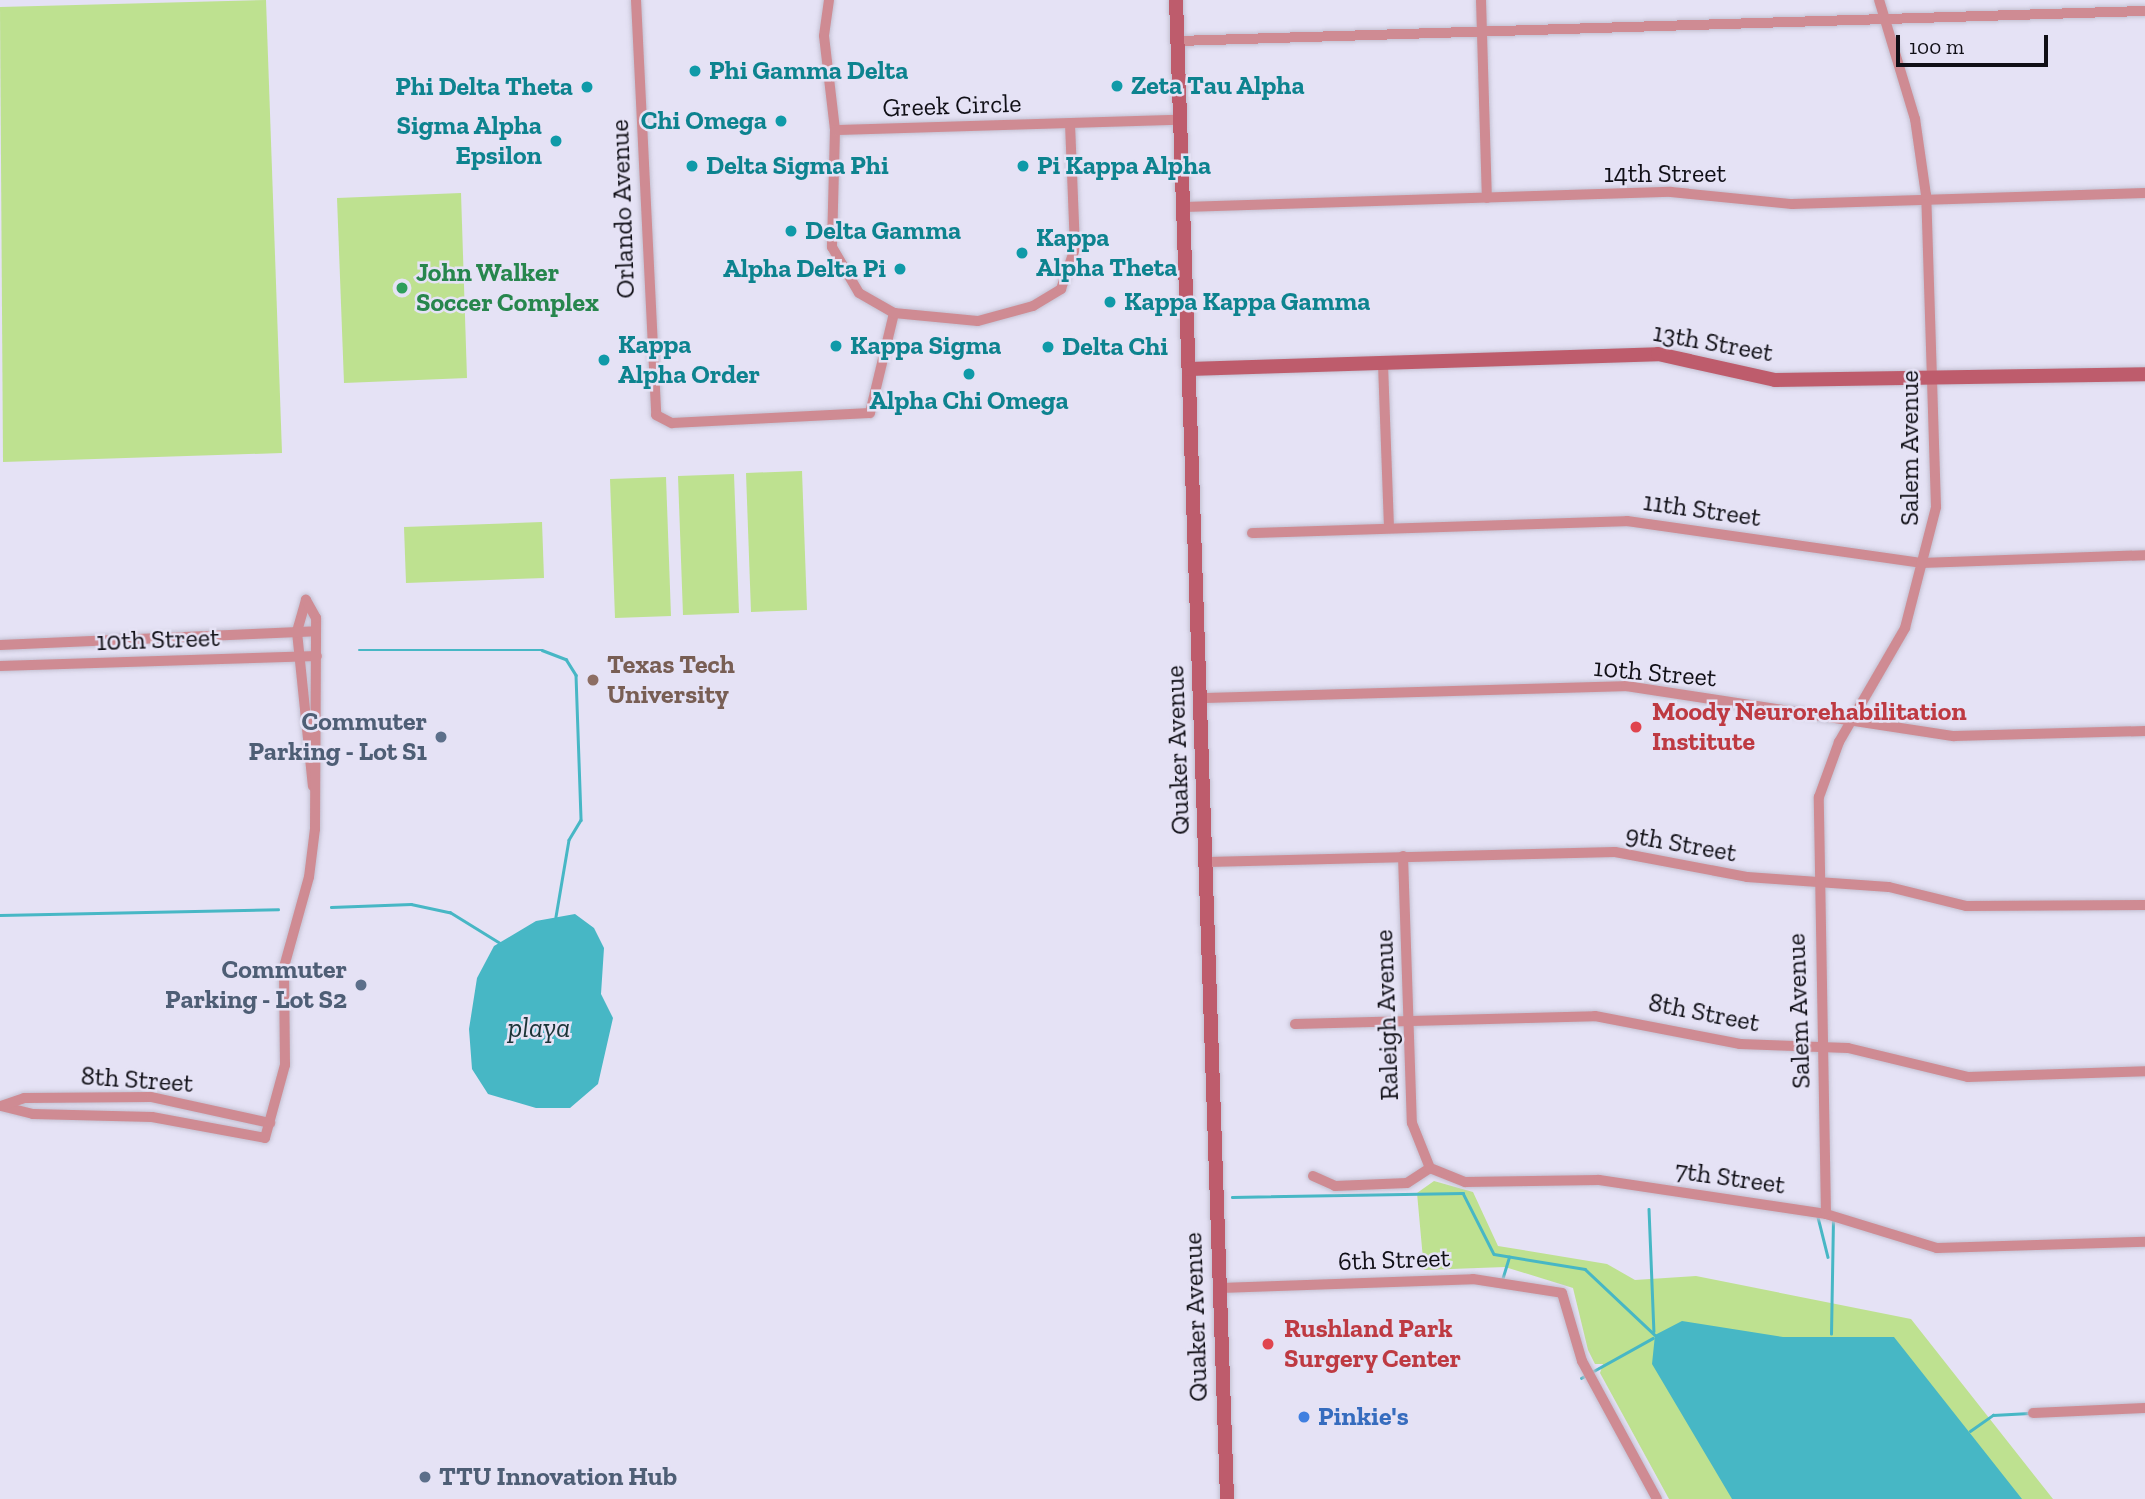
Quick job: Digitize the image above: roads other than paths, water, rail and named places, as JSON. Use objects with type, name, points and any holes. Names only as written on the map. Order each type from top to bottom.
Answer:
[{"type":"main road","name":"Quaker Avenue","points":[[1176,0],[1227,1499]]},
{"type":"main road","name":"13th Street","points":[[1189,369],[1383,365],[1658,354],[1775,380],[1932,380],[2145,374]]},
{"type":"street","name":"Orlando Avenue","points":[[636,0],[656,415],[672,423],[866,414],[875,408],[878,363],[894,313]]},
{"type":"street","points":[[828,0],[824,36],[835,130],[832,247],[859,293],[894,313],[978,321],[1033,306],[1061,289],[1076,248],[1070,124]]},
{"type":"street","points":[[1481,0],[1487,198]]},
{"type":"street","name":"Salem Avenue","points":[[1826,1214],[1816,879],[1819,797],[1852,720],[1905,628],[1926,563],[1936,507],[1926,199],[1915,119],[1883,21],[1879,0]]},
{"type":"street","points":[[1178,41],[2145,11]]},
{"type":"street","name":"Greek Circle","points":[[835,130],[1181,120]]},
{"type":"street","name":"14th Street","points":[[1184,207],[1710,192],[1767,204],[2145,193]]},
{"type":"street","points":[[1383,365],[1389,528]]},
{"type":"street","name":"11th Street","points":[[1252,533],[1627,521],[1926,563],[2145,555]]},
{"type":"street","points":[[270,1123],[285,1065],[284,967],[309,877],[313,787],[297,632],[306,600],[316,631],[317,656],[319,767],[313,787]]},
{"type":"street","name":"10th Street","points":[[0,645],[316,631]]},
{"type":"street","name":"10th Street","points":[[0,666],[317,656]]},
{"type":"street","name":"10th Street","points":[[1201,698],[1626,686],[1954,736],[2145,731]]},
{"type":"street","name":"9th Street","points":[[1206,863],[1615,852],[1747,877],[1816,879],[1966,906],[2145,905]]},
{"type":"street","name":"Raleigh Avenue","points":[[1403,856],[1412,1123],[1430,1168]]},
{"type":"street","name":"8th Street","points":[[1295,1024],[1595,1016],[1740,1044],[1821,1048],[1968,1077],[2145,1071]]},
{"type":"street","name":"8th Street","points":[[151,1097],[270,1123],[265,1138],[152,1117],[33,1114],[1,1106],[24,1098],[151,1097]]},
{"type":"street","points":[[1313,1176],[1335,1186],[1407,1183],[1430,1168]]},
{"type":"street","name":"7th Street","points":[[1430,1168],[1465,1182],[1584,1179],[1826,1214],[1937,1248],[2145,1242]]},
{"type":"street","name":"6th Street","points":[[1220,1287],[1473,1279],[1545,1287],[1565,1298],[1582,1361],[1657,1499]]},
{"type":"street","points":[[2033,1413],[2145,1408]]},
{"type":"water","name":"playa","points":[[575,914],[594,928],[604,948],[601,994],[613,1018],[598,1084],[570,1108],[536,1108],[488,1094],[472,1069],[469,1029],[477,978],[494,946],[536,921]]},
{"type":"water","points":[[1682,1321],[1783,1337],[1894,1337],[2022,1499],[1732,1499],[1652,1364],[1655,1335]]},
{"type":"waterway","points":[[359,650],[542,650],[566,659],[576,675],[581,820],[569,840],[556,917]]},
{"type":"waterway","points":[[331,907],[411,904],[450,912],[500,943]]},
{"type":"waterway","points":[[0,915],[278,909]]},
{"type":"waterway","points":[[1232,1197],[1463,1193],[1494,1254],[1585,1269],[1655,1335]]},
{"type":"waterway","points":[[1649,1209],[1654,1331]]},
{"type":"waterway","points":[[1818,1217],[1828,1257]]},
{"type":"waterway","points":[[1831,1334],[1833,1220]]},
{"type":"waterway","points":[[1502,1280],[1509,1257]]},
{"type":"waterway","points":[[1581,1378],[1653,1338]]},
{"type":"waterway","points":[[1970,1431],[1993,1415],[2029,1413]]},
{"type":"place","name":"Phi Gamma Delta","points":[[695,71]]},
{"type":"place","name":"Zeta Tau Alpha","points":[[1117,86]]},
{"type":"place","name":"Phi Delta Theta","points":[[587,87]]},
{"type":"place","name":"Chi Omega","points":[[781,121]]},
{"type":"place","name":"Sigma Alpha Epsilon","points":[[556,141]]},
{"type":"place","name":"Delta Sigma Phi","points":[[692,166]]},
{"type":"place","name":"Pi Kappa Alpha","points":[[1023,166]]},
{"type":"place","name":"Delta Gamma","points":[[791,231]]},
{"type":"place","name":"Kappa Alpha Theta","points":[[1022,253]]},
{"type":"place","name":"Alpha Delta Pi","points":[[900,269]]},
{"type":"place","name":"John Walker Soccer Complex","points":[[402,288]]},
{"type":"place","name":"Kappa Kappa Gamma","points":[[1110,302]]},
{"type":"place","name":"Kappa Sigma","points":[[836,346]]},
{"type":"place","name":"Delta Chi","points":[[1048,347]]},
{"type":"place","name":"Kappa Alpha Order","points":[[604,360]]},
{"type":"place","name":"Alpha Chi Omega","points":[[969,374]]},
{"type":"place","name":"Texas Tech University","points":[[593,680]]},
{"type":"place","name":"Moody Neurorehabilitation Institute","points":[[1636,727]]},
{"type":"place","name":"Commuter Parking - Lot S1","points":[[441,737]]},
{"type":"place","name":"Commuter Parking - Lot S2","points":[[361,985]]},
{"type":"place","name":"Rushland Park Surgery Center","points":[[1268,1344]]},
{"type":"place","name":"Pinkie's","points":[[1304,1417]]},
{"type":"place","name":"TTU Innovation Hub","points":[[425,1477]]}]
